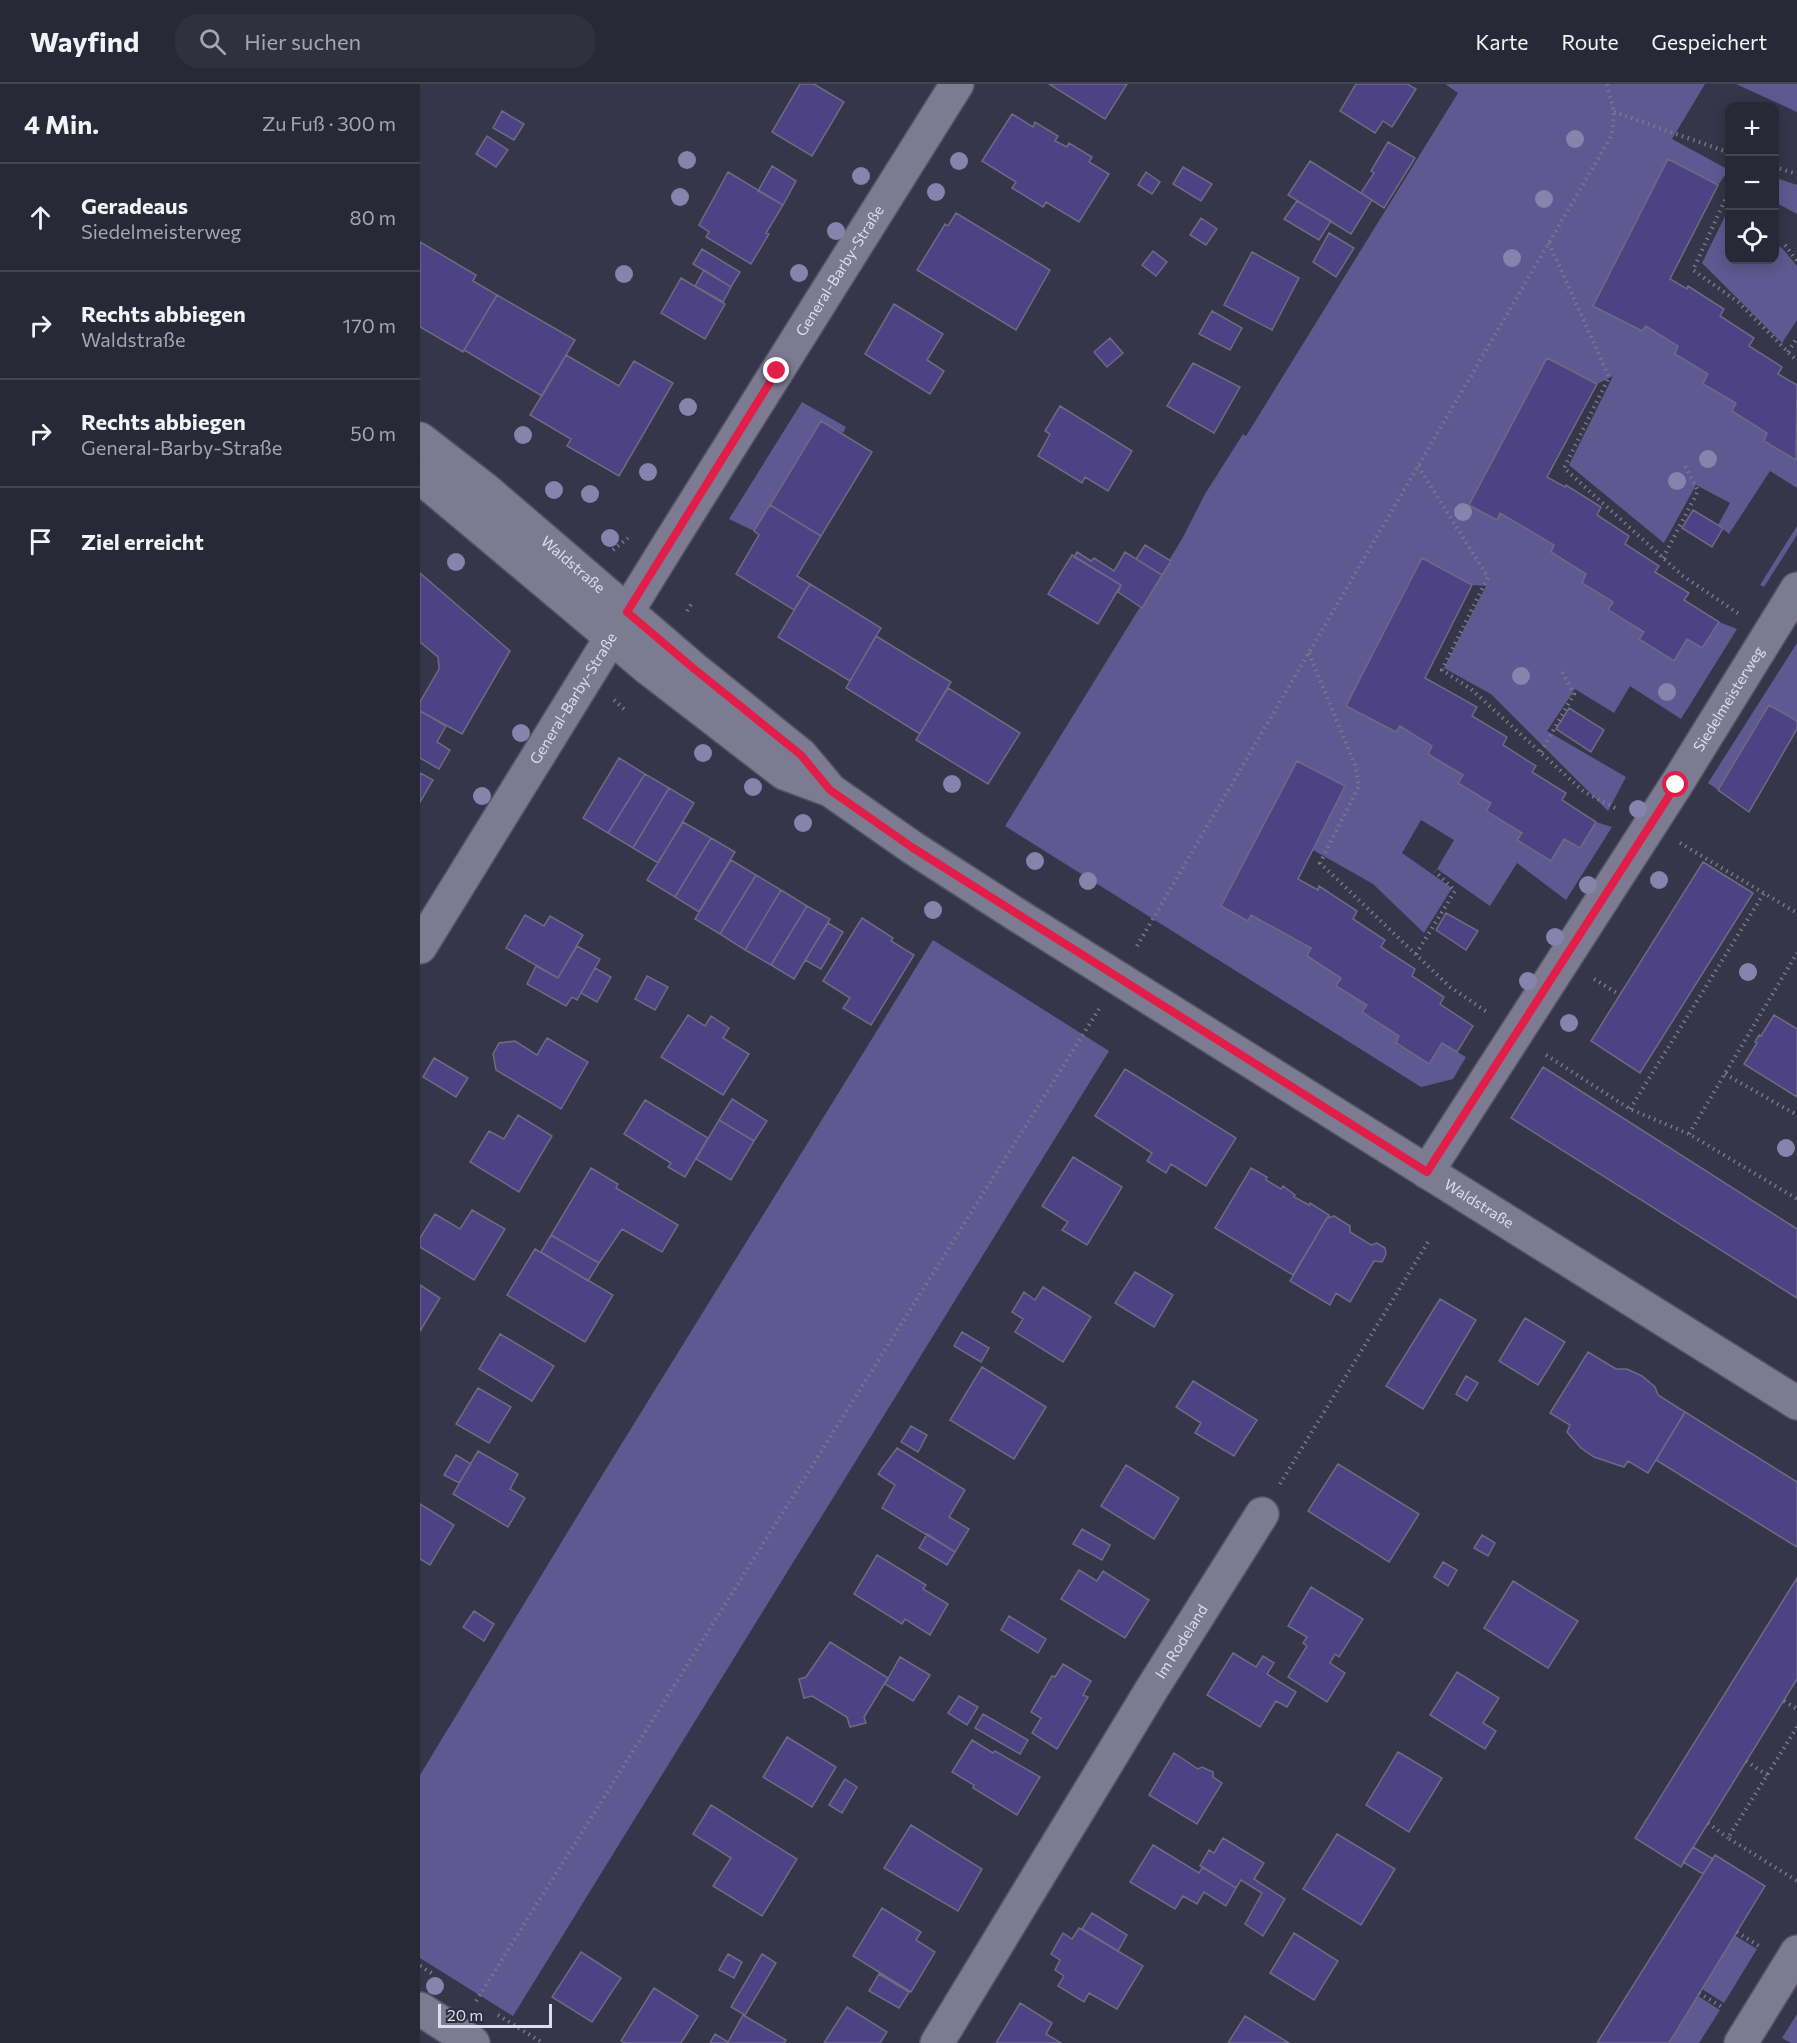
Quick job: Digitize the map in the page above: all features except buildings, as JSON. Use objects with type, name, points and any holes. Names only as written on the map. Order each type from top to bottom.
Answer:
[{"type":"street","name":"General-Barby-Straße","points":[[420,947],[957,84]]},
{"type":"street","name":"Waldstraße","points":[[420,439],[486,490],[619,625]]},
{"type":"street","name":"Waldstraße","points":[[420,477],[619,625],[693,668],[801,755],[830,790],[913,848],[1797,1403]]},
{"type":"street","name":"Siedelmeisterweg","points":[[1427,1172],[1682,776],[1797,589]]},
{"type":"street","name":"Im Rodeland","points":[[937,2043],[1144,1702],[1262,1515]]},
{"type":"street","points":[[1741,2043],[1781,1951]]},
{"type":"street","points":[[420,2010],[473,2043]]},
{"type":"path","points":[[1149,926],[1612,135],[1614,112],[1607,84]]},
{"type":"path","points":[[1614,112],[1725,151]]},
{"type":"path","points":[[1779,169],[1797,174]]},
{"type":"path","points":[[1725,200],[1694,270],[1738,302],[1797,360]]},
{"type":"path","points":[[1549,243],[1609,377],[1564,468],[1683,576],[1740,614]]},
{"type":"path","points":[[1785,245],[1797,261]]},
{"type":"path","points":[[1788,352],[1797,338]]},
{"type":"path","points":[[1663,558],[1698,491],[1684,464]]},
{"type":"path","points":[[1418,466],[1488,576],[1442,670],[1471,688],[1584,792],[1627,814]]},
{"type":"path","points":[[609,552],[631,536]]},
{"type":"path","points":[[687,611],[693,601]]},
{"type":"path","points":[[1309,653],[1355,765],[1359,786],[1320,863],[1450,987],[1488,1013]]},
{"type":"path","points":[[1541,752],[1574,694],[1562,672]]},
{"type":"path","points":[[614,700],[624,709]]},
{"type":"path","points":[[1678,842],[1797,913]]},
{"type":"path","points":[[1416,954],[1455,891],[1435,872]]},
{"type":"path","points":[[1630,1109],[1764,893]]},
{"type":"path","points":[[1689,1134],[1797,953]]},
{"type":"path","points":[[1592,978],[1620,995]]},
{"type":"path","points":[[476,2001],[1087,1028]]},
{"type":"path","points":[[1545,1054],[1630,1109],[1689,1134],[1797,1199]]},
{"type":"path","points":[[1725,1074],[1797,1116]]},
{"type":"path","points":[[1262,1515],[1428,1242]]},
{"type":"path","points":[[1784,1701],[1797,1708]]},
{"type":"path","points":[[1728,1838],[1797,1727]]},
{"type":"path","points":[[1746,1761],[1767,1775]]},
{"type":"path","points":[[1708,1823],[1797,1881]]},
{"type":"path","points":[[1737,1932],[1781,1951]]},
{"type":"path","points":[[1699,1993],[1727,2011]]},
{"type":"shaded area","points":[[1445,84],[1705,84],[1672,139],[1725,168],[1725,175],[1718,185],[1668,160],[1593,306],[1642,331],[1646,326],[1678,346],[1675,354],[1708,374],[1704,384],[1736,403],[1732,411],[1767,433],[1764,441],[1797,459],[1797,488],[1770,471],[1729,534],[1718,525],[1730,503],[1696,485],[1664,543],[1569,465],[1613,376],[1597,384],[1547,358],[1470,504],[1497,519],[1500,513],[1554,545],[1551,552],[1586,574],[1582,583],[1613,602],[1608,611],[1644,632],[1640,639],[1674,660],[1687,639],[1703,647],[1719,622],[1737,629],[1681,719],[1630,686],[1614,713],[1575,689],[1547,731],[1626,777],[1608,811],[1491,694],[1444,668],[1486,586],[1472,585],[1422,559],[1347,706],[1396,732],[1400,726],[1432,746],[1428,754],[1463,775],[1458,783],[1491,803],[1486,812],[1522,833],[1551,861],[1564,839],[1580,848],[1596,822],[1612,827],[1566,900],[1517,863],[1490,906],[1437,869],[1454,840],[1421,820],[1402,853],[1452,888],[1424,933],[1373,884],[1313,850],[1345,786],[1297,762],[1221,905],[1248,920],[1251,915],[1311,948],[1307,956],[1341,978],[1336,986],[1367,1005],[1399,1036],[1396,1044],[1429,1064],[1442,1043],[1466,1057],[1453,1079],[1421,1087],[1005,826],[1182,539],[1205,494],[1243,434],[1246,436],[1458,93]]},
{"type":"shaded area","points":[[1736,84],[1797,84],[1797,112]]},
{"type":"shaded area","points":[[1779,179],[1797,185],[1797,214],[1779,204]]},
{"type":"shaded area","points":[[1725,216],[1725,264],[1779,264],[1779,246],[1783,249],[1797,266],[1797,320],[1782,343],[1702,263]]},
{"type":"shaded area","points":[[802,402],[846,427],[843,433],[821,421],[754,531],[729,519]]},
{"type":"shaded area","points":[[1797,526],[1797,535],[1764,587],[1760,585]]},
{"type":"shaded area","points":[[1797,643],[1797,721],[1769,705],[1718,790],[1708,783]]},
{"type":"shaded area","points":[[933,940],[1109,1051],[513,2016],[420,1958],[420,1775]]},
{"type":"shaded area","points":[[1734,1935],[1757,1949],[1724,2003],[1702,1989]]},
{"type":"shaded area","points":[[1698,1996],[1720,2010],[1699,2043],[1669,2043]]},
{"type":"shaded area","points":[[1797,2014],[1797,2043],[1791,2043],[1782,2038]]},
{"type":"route","points":[[777,371],[627,612],[801,755],[830,790],[913,848],[1017,915],[1427,1172],[1676,785]]}]
